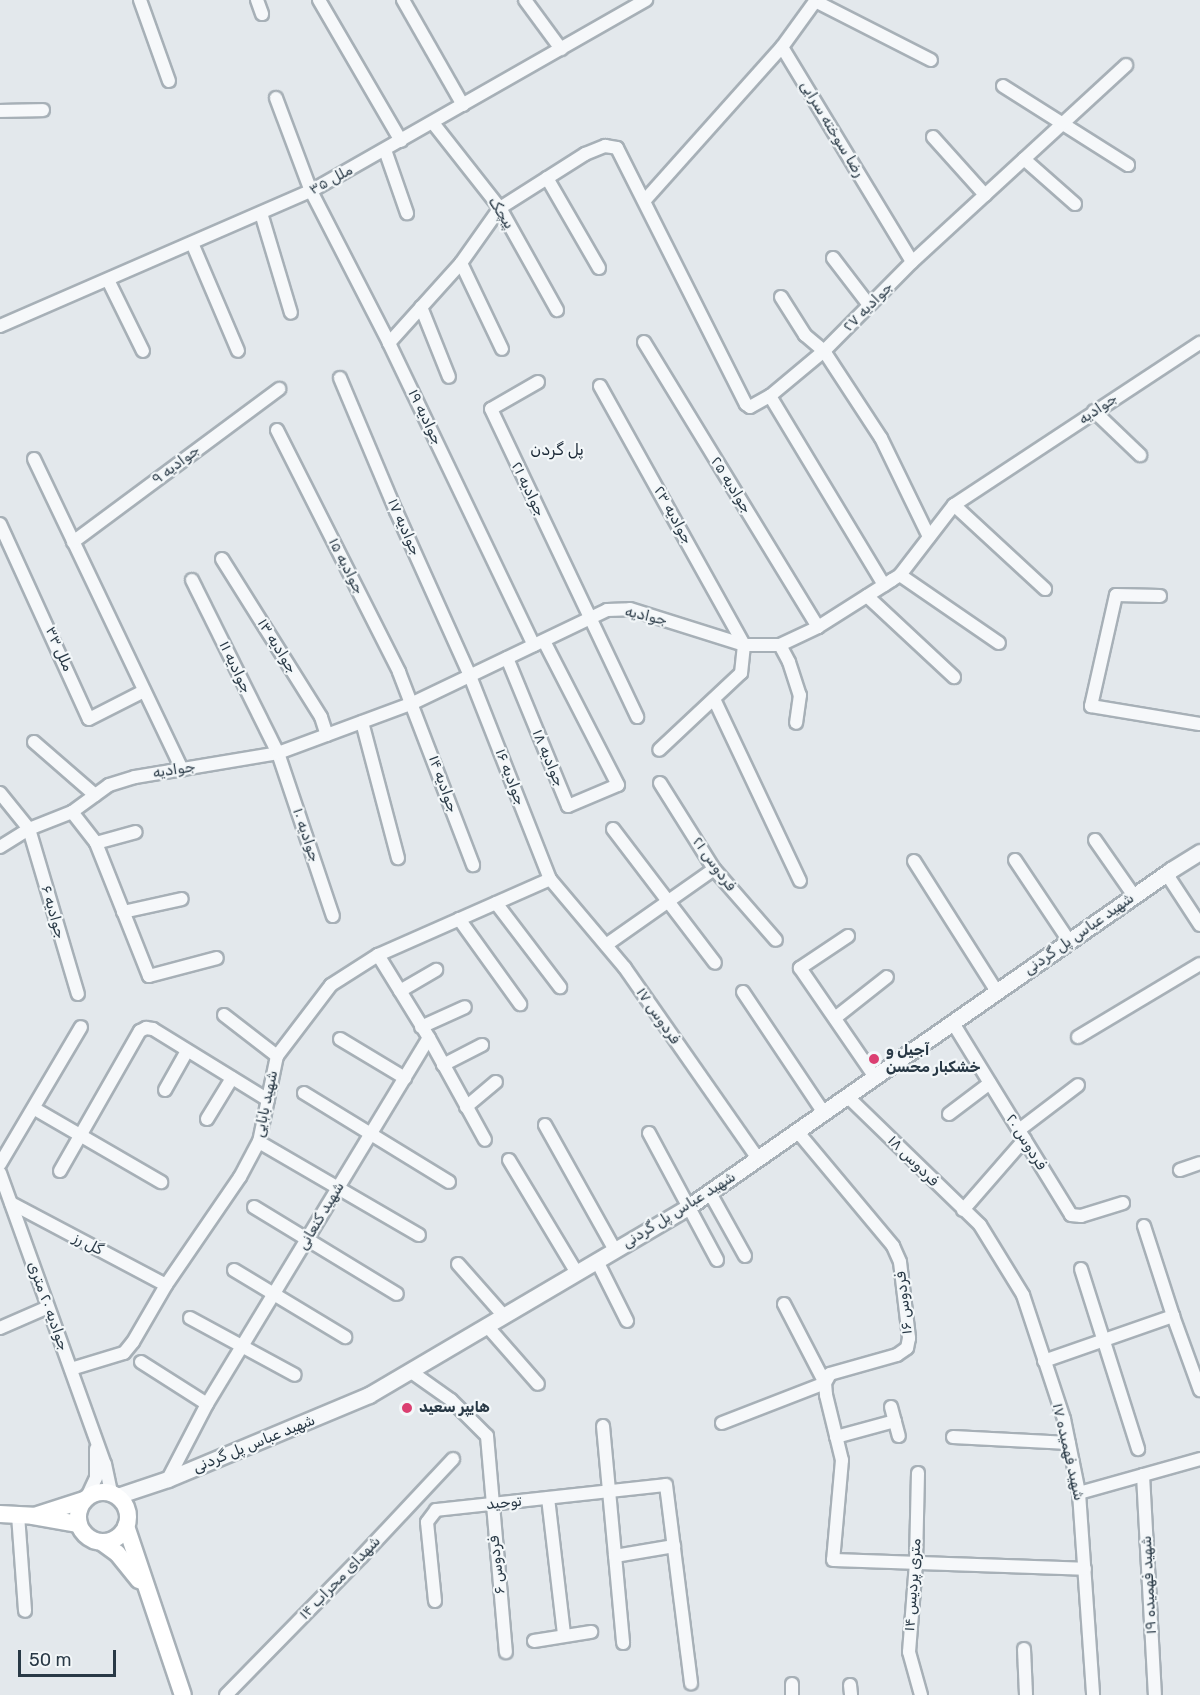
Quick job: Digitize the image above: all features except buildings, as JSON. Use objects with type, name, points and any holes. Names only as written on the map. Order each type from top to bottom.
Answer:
[{"type":"main road","points":[[26,1515],[103,1492],[114,1495],[127,1510],[126,1526],[145,1588],[183,1695]]},
{"type":"main road","points":[[86,1498],[80,1507],[78,1524],[84,1534],[117,1553],[145,1588]]},
{"type":"main road","points":[[0,1514],[26,1515],[78,1524]]},
{"type":"main road","points":[[103,1543],[121,1535],[126,1526]]},
{"type":"street","points":[[140,0],[169,81]]},
{"type":"street","points":[[256,0],[262,14]]},
{"type":"street","points":[[319,0],[401,141]]},
{"type":"street","points":[[403,0],[463,105]]},
{"type":"street","points":[[525,0],[561,49]]},
{"type":"street","points":[[645,200],[782,47],[816,1],[931,60]]},
{"type":"street","name":"ملل ۳۵","points":[[0,326],[311,191],[561,49],[637,2]]},
{"type":"street","name":"رضا سوخته سرایی","points":[[782,47],[912,261]]},
{"type":"street","name":"جوادیه ۲۷","points":[[770,396],[824,351],[912,261],[1126,65]]},
{"type":"street","points":[[1004,86],[1061,125],[1128,165]]},
{"type":"street","name":"جوادیه ۱۹","points":[[276,98],[311,191],[539,643],[618,784]]},
{"type":"street","points":[[0,111],[43,110]]},
{"type":"street","name":"پیچک","points":[[433,123],[500,208],[558,310]]},
{"type":"street","points":[[933,137],[985,195]]},
{"type":"street","points":[[389,343],[461,263],[500,208],[585,153],[605,146],[617,148],[746,404],[750,407],[770,396],[884,585]]},
{"type":"street","points":[[385,150],[407,213]]},
{"type":"street","points":[[1024,159],[1075,204]]},
{"type":"street","points":[[547,178],[599,268]]},
{"type":"street","points":[[261,213],[291,313]]},
{"type":"street","points":[[192,243],[238,351]]},
{"type":"street","points":[[833,258],[869,305]]},
{"type":"street","points":[[461,263],[502,349]]},
{"type":"street","points":[[108,280],[142,351]]},
{"type":"street","points":[[781,297],[804,335],[824,351],[880,438],[929,537]]},
{"type":"street","points":[[421,307],[449,377]]},
{"type":"street","name":"جوادیه ۲۵","points":[[644,342],[819,627]]},
{"type":"street","name":"جوادیه","points":[[0,847],[29,829],[72,813],[109,785],[127,779],[278,753],[413,703],[607,610],[630,609],[744,645],[780,645],[819,627],[900,574],[954,505],[1200,343]]},
{"type":"street","name":"جوادیه ۱۷","points":[[340,378],[396,511],[470,676]]},
{"type":"street","name":"جوادیه ۲۱","points":[[538,382],[490,409],[590,618]]},
{"type":"street","name":"جوادیه ۲۳","points":[[600,386],[744,645]]},
{"type":"street","name":"جوادیه ۹","points":[[73,542],[279,389]]},
{"type":"street","points":[[1094,411],[1140,455]]},
{"type":"street","name":"جوادیه ۱۵","points":[[277,430],[413,703]]},
{"type":"street","points":[[34,459],[182,769]]},
{"type":"street","points":[[954,505],[1045,589]]},
{"type":"street","name":"ملل ۳۳","points":[[0,524],[89,719],[144,691]]},
{"type":"street","name":"جوادیه ۱۳","points":[[222,559],[321,717],[327,735]]},
{"type":"street","points":[[900,574],[999,643]]},
{"type":"street","name":"جوادیه ۱۱","points":[[192,580],[278,753]]},
{"type":"street","points":[[1160,596],[1116,595],[1091,706],[1200,724]]},
{"type":"street","points":[[867,596],[954,677]]},
{"type":"street","points":[[590,618],[637,717]]},
{"type":"street","points":[[659,750],[741,673],[744,645]]},
{"type":"street","points":[[780,645],[789,662],[800,695],[796,723]]},
{"type":"street","name":"جوادیه ۱۸","points":[[507,658],[568,806],[618,784]]},
{"type":"street","name":"جوادیه ۱۶","points":[[470,676],[550,879]]},
{"type":"street","points":[[714,699],[800,881]]},
{"type":"street","name":"جوادیه ۱۴","points":[[413,703],[473,865]]},
{"type":"street","points":[[362,722],[398,858]]},
{"type":"street","points":[[34,742],[95,795]]},
{"type":"street","name":"جوادیه ۱۰","points":[[278,753],[333,916]]},
{"type":"street","name":"فردوس ۲۱","points":[[660,783],[714,869],[776,940]]},
{"type":"street","points":[[0,793],[29,829]]},
{"type":"street","points":[[72,813],[96,843],[149,976],[217,958]]},
{"type":"street","name":"جوادیه ۶","points":[[29,829],[78,994]]},
{"type":"street","points":[[613,830],[666,902],[716,963]]},
{"type":"street","points":[[96,843],[136,832]]},
{"type":"street","points":[[1095,840],[1134,896]]},
{"type":"street","name":"شهید عباس پل گردنی","points":[[114,1495],[168,1479],[322,1417],[369,1395],[597,1261],[688,1207],[1166,873],[1200,852]]},
{"type":"street","points":[[1015,860],[1069,941]]},
{"type":"street","points":[[914,861],[997,992]]},
{"type":"street","points":[[606,945],[714,869]]},
{"type":"street","points":[[1166,873],[1200,925]]},
{"type":"street","name":"شهید بابایی","points":[[71,1369],[124,1353],[166,1285],[240,1177],[259,1142],[277,1056],[331,985],[378,955],[550,879]]},
{"type":"street","name":"فردوس ۱۷","points":[[550,879],[625,968],[758,1159]]},
{"type":"street","points":[[123,912],[182,899]]},
{"type":"street","points":[[496,903],[560,987]]},
{"type":"street","points":[[459,919],[520,1004]]},
{"type":"street","points":[[848,936],[800,968],[875,1077]]},
{"type":"street","points":[[378,955],[429,1038],[485,1140]]},
{"type":"street","points":[[1078,1037],[1200,964]]},
{"type":"street","points":[[400,991],[436,970]]},
{"type":"street","points":[[835,1018],[887,977]]},
{"type":"street","points":[[743,992],[824,1113]]},
{"type":"street","points":[[421,1026],[465,1007]]},
{"type":"street","points":[[224,1015],[277,1056]]},
{"type":"street","name":"فردوس ۲۰","points":[[953,1023],[1071,1215],[1081,1216],[1123,1203]]},
{"type":"street","points":[[0,1164],[35,1109],[81,1028]]},
{"type":"street","points":[[60,1171],[140,1031],[146,1028],[153,1029],[268,1100]]},
{"type":"street","name":"شهید کنعانی","points":[[168,1479],[207,1404],[429,1038]]},
{"type":"street","points":[[340,1039],[405,1078]]},
{"type":"street","points":[[443,1065],[482,1045]]},
{"type":"street","points":[[165,1090],[187,1051]]},
{"type":"street","points":[[207,1119],[232,1078]]},
{"type":"street","points":[[466,1107],[496,1082]]},
{"type":"street","points":[[949,1114],[990,1083]]},
{"type":"street","points":[[963,1210],[1022,1134],[1078,1085]]},
{"type":"street","points":[[303,1093],[449,1182]]},
{"type":"street","name":"فردوس ۱۸","points":[[847,1096],[980,1225]]},
{"type":"street","points":[[35,1109],[161,1182]]},
{"type":"street","points":[[544,1125],[615,1250]]},
{"type":"street","name":"فردوس ۱۶","points":[[797,1131],[893,1246],[900,1262],[907,1348],[897,1355],[830,1374],[825,1383]]},
{"type":"street","points":[[649,1133],[717,1260]]},
{"type":"street","points":[[259,1142],[419,1235]]},
{"type":"street","points":[[509,1160],[576,1273]]},
{"type":"street","points":[[1180,1170],[1200,1163]]},
{"type":"street","name":"جوادیه ۲۰ متری","points":[[0,1173],[114,1495]]},
{"type":"street","points":[[710,1192],[745,1256]]},
{"type":"street","name":"گل رز","points":[[10,1203],[166,1285]]},
{"type":"street","points":[[254,1207],[397,1294]]},
{"type":"street","name":"شهید فهمیده ۱۷","points":[[980,1225],[1023,1295],[1069,1443],[1079,1492],[1093,1695]]},
{"type":"street","points":[[1144,1226],[1200,1390]]},
{"type":"street","points":[[597,1261],[627,1321]]},
{"type":"street","points":[[458,1264],[504,1316]]},
{"type":"street","points":[[1081,1269],[1138,1449]]},
{"type":"street","points":[[234,1270],[345,1337]]},
{"type":"street","points":[[784,1304],[825,1383],[842,1460],[833,1560],[1085,1569]]},
{"type":"street","points":[[0,1328],[48,1307]]},
{"type":"street","points":[[1044,1361],[1173,1316]]},
{"type":"street","points":[[190,1318],[295,1375]]},
{"type":"street","points":[[487,1326],[538,1384]]},
{"type":"street","points":[[141,1362],[207,1404]]},
{"type":"street","name":"فردوس ۶","points":[[410,1371],[451,1400],[487,1436],[491,1505],[506,1652]]},
{"type":"street","points":[[722,1423],[825,1383]]},
{"type":"street","points":[[891,1407],[899,1436]]},
{"type":"street","points":[[836,1437],[895,1421]]},
{"type":"street","points":[[603,1426],[623,1643]]},
{"type":"street","points":[[953,1437],[1069,1443]]},
{"type":"street","points":[[86,1498],[96,1478],[96,1439]]},
{"type":"street","name":"شهدای محراب ۱۴","points":[[226,1695],[453,1459]]},
{"type":"street","points":[[1079,1492],[1200,1459]]},
{"type":"street","name":"۱۴ متری پردیس","points":[[918,1473],[916,1563],[909,1652],[921,1695]]},
{"type":"street","name":"شهید فهمیده ۱۹","points":[[1143,1475],[1155,1695]]},
{"type":"street","name":"توحید","points":[[435,1601],[427,1522],[436,1510],[666,1485],[674,1546]]},
{"type":"street","points":[[548,1498],[564,1635]]},
{"type":"street","points":[[25,1611],[26,1515]]},
{"type":"street","points":[[615,1556],[674,1546],[691,1683]]},
{"type":"street","points":[[534,1641],[591,1632]]},
{"type":"street","points":[[1024,1649],[1026,1695]]},
{"type":"place","name":"آجیل و خشکبار محسن","points":[[874,1059]]},
{"type":"place","name":"هایپر سعید","points":[[407,1408]]},
{"type":"district","name":"پل گردن","points":[[557,450]]}]
